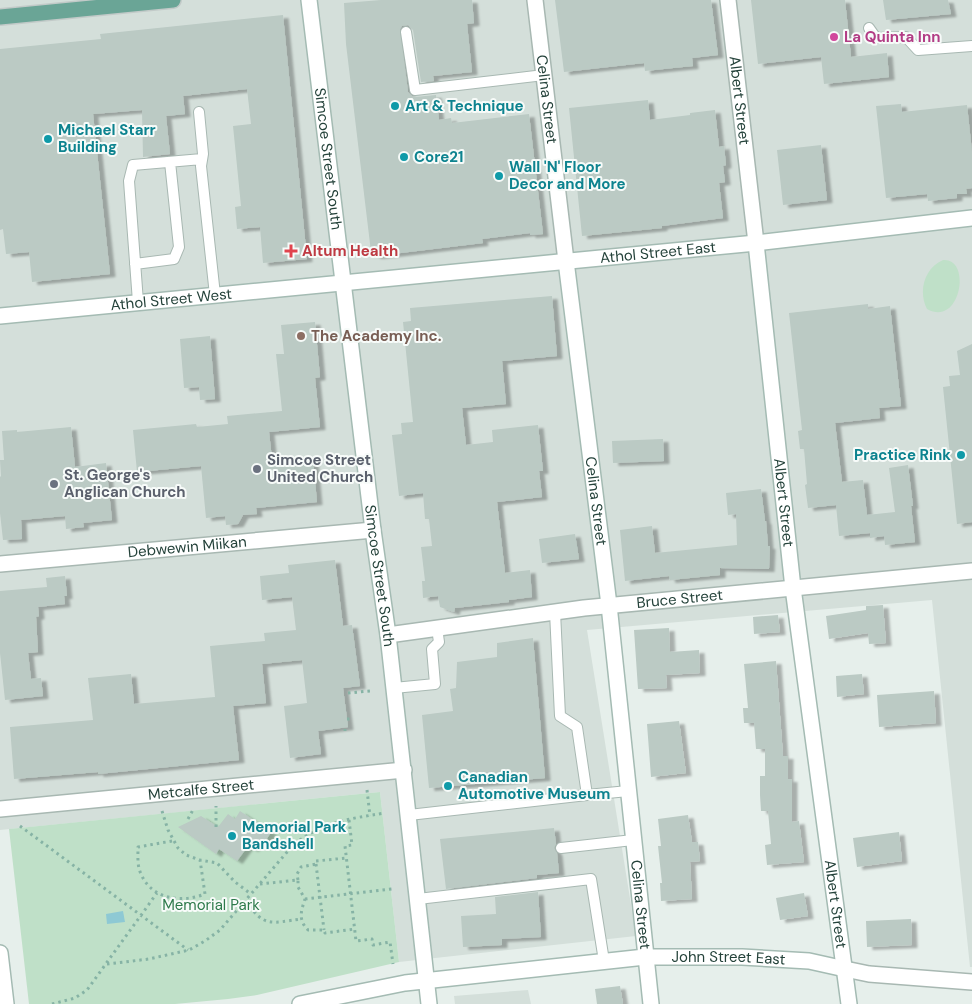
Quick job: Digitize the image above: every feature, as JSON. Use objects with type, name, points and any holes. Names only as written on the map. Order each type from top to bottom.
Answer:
[{"type":"main road","points":[[0,17],[71,5],[173,0]]},
{"type":"street","name":"Simcoe Street South","points":[[309,0],[373,530],[388,635],[429,1004]]},
{"type":"street","name":"Celina Street","points":[[536,0],[609,605],[651,1004]]},
{"type":"street","name":"Albert Street","points":[[728,0],[794,588],[845,969],[848,1004]]},
{"type":"street","name":"Athol Street East","points":[[344,282],[756,243],[972,218]]},
{"type":"street","name":"Athol Street West","points":[[0,316],[344,282]]},
{"type":"street","name":"Debwewin Miikan","points":[[0,564],[373,530]]},
{"type":"street","name":"Bruce Street","points":[[388,635],[609,605],[972,571]]},
{"type":"street","name":"Metcalfe Street","points":[[0,809],[404,770]]},
{"type":"street","points":[[0,952],[6,1004]]},
{"type":"street","name":"John Street East","points":[[300,1004],[390,985],[645,957],[752,958],[809,961],[869,974],[972,982]]},
{"type":"lane","points":[[869,28],[876,38],[906,37],[918,50],[972,46]]},
{"type":"lane","points":[[406,32],[415,90],[544,75]]},
{"type":"lane","points":[[199,112],[201,166],[215,295]]},
{"type":"lane","points":[[138,302],[129,182],[133,165],[202,159]]},
{"type":"lane","points":[[135,264],[174,259],[179,248],[170,162]]},
{"type":"lane","points":[[555,612],[560,716],[577,727],[587,795]]},
{"type":"lane","points":[[394,688],[435,684],[432,649],[439,642],[437,628]]},
{"type":"lane","points":[[409,815],[628,791]]},
{"type":"lane","points":[[561,848],[633,840]]},
{"type":"lane","points":[[418,899],[591,879],[604,961]]},
{"type":"path","points":[[348,693],[370,691]]},
{"type":"path","points":[[347,720],[352,719]]},
{"type":"path","points":[[367,790],[370,816]]},
{"type":"path","points":[[216,806],[216,827]]},
{"type":"path","points":[[188,819],[194,808]]},
{"type":"path","points":[[162,811],[172,841],[186,855],[216,863],[235,882],[251,894]]},
{"type":"path","points":[[107,964],[148,959],[189,950],[220,930],[294,844],[318,828],[332,823],[385,813]]},
{"type":"path","points":[[349,820],[352,845],[345,846],[356,941],[372,939],[373,945],[390,942],[393,964]]},
{"type":"path","points":[[20,826],[140,916],[189,950]]},
{"type":"path","points":[[172,841],[138,847],[138,865],[141,875],[157,893],[180,900],[192,899],[205,894],[200,860]]},
{"type":"path","points":[[346,858],[316,861],[316,864],[301,867],[297,874],[298,887],[305,899],[301,919],[308,930],[324,930],[325,933],[355,929]]},
{"type":"path","points":[[316,864],[324,930]]},
{"type":"path","points":[[260,884],[298,880]]},
{"type":"path","points":[[305,899],[392,889]]},
{"type":"path","points":[[52,1004],[75,998],[87,990],[157,893]]},
{"type":"path","points":[[246,901],[263,921],[275,922],[301,919]]},
{"type":"shaded area","points":[[0,0],[972,0],[972,967],[970,967],[932,600],[587,630],[636,936],[399,962],[380,792],[0,830]]},
{"type":"shaded area","points":[[528,990],[531,1004],[455,1004],[454,996]]},
{"type":"green space","points":[[943,260],[952,262],[958,269],[960,279],[955,301],[948,309],[939,312],[927,309],[924,302],[923,288],[924,281],[931,269]]},
{"type":"green space","name":"Memorial Park","points":[[380,792],[399,962],[257,995],[228,999],[175,1004],[29,1004],[9,829]]},
{"type":"water","points":[[123,911],[125,922],[107,924],[106,914]]},
{"type":"building","points":[[381,0],[472,0],[474,23],[467,24],[472,72],[433,76],[434,81],[421,82],[413,30],[408,25],[402,26],[400,29],[408,92],[415,97],[436,95],[439,120],[451,118],[452,123],[529,114],[543,234],[530,235],[530,233],[482,239],[483,243],[376,256],[371,252],[346,44],[344,3]]},
{"type":"building","points":[[555,0],[711,0],[718,55],[692,58],[693,66],[645,71],[644,63],[564,72]]},
{"type":"building","points":[[751,0],[845,0],[851,57],[887,53],[889,77],[824,84],[821,57],[758,64]]},
{"type":"building","points":[[883,0],[948,0],[951,14],[886,20]]},
{"type":"building","points":[[283,15],[307,259],[263,263],[260,227],[237,229],[235,207],[241,206],[233,126],[251,124],[247,89],[183,96],[185,114],[166,116],[170,154],[143,157],[142,110],[93,114],[110,274],[32,282],[29,252],[6,254],[3,229],[0,230],[0,49],[101,39],[100,34]]},
{"type":"building","points":[[648,100],[650,120],[715,110],[719,147],[724,146],[726,165],[723,166],[725,182],[719,183],[723,218],[662,226],[662,228],[582,236],[569,108]]},
{"type":"building","points":[[901,104],[902,112],[967,105],[972,152],[972,188],[966,189],[967,194],[957,194],[957,198],[928,201],[927,194],[886,198],[876,106]]},
{"type":"building","points":[[821,145],[827,200],[783,205],[777,150]]},
{"type":"building","points":[[552,296],[557,356],[502,361],[506,404],[462,408],[466,445],[493,442],[492,430],[538,425],[543,471],[539,471],[542,497],[497,502],[505,573],[530,570],[532,597],[509,600],[509,602],[455,608],[454,612],[440,607],[438,596],[423,598],[422,581],[425,581],[421,547],[432,546],[429,519],[425,519],[423,493],[399,496],[392,435],[402,434],[401,423],[413,422],[403,322],[411,321],[410,308]]},
{"type":"building","points":[[868,304],[868,309],[890,306],[901,406],[879,408],[880,418],[835,423],[842,482],[863,480],[867,515],[895,512],[889,468],[908,465],[915,542],[885,545],[884,536],[870,538],[870,533],[839,536],[836,505],[808,508],[804,449],[800,449],[798,431],[802,430],[789,313]]},
{"type":"building","name":"Simcoe Street United Church","points":[[315,322],[320,377],[315,378],[320,427],[269,432],[272,459],[290,457],[290,462],[313,460],[317,502],[256,508],[257,514],[243,515],[238,524],[226,525],[225,516],[206,518],[201,466],[137,472],[133,430],[196,424],[197,427],[228,424],[227,416],[282,411],[276,354],[284,354],[281,325]]},
{"type":"building","points":[[210,336],[215,399],[200,400],[199,387],[184,388],[180,339]]},
{"type":"building","name":"Practice Rink","points":[[972,344],[972,522],[957,524],[943,387],[950,386],[949,376],[960,375],[957,351]]},
{"type":"building","name":"St. George's Anglican Church","points":[[71,427],[75,467],[106,463],[112,520],[83,523],[84,527],[66,529],[65,516],[21,520],[22,539],[3,540],[0,513],[0,460],[4,460],[2,431],[17,430],[17,432]]},
{"type":"building","points":[[663,439],[664,461],[613,463],[612,441]]},
{"type":"building","points":[[761,489],[768,546],[770,546],[769,569],[720,568],[720,575],[670,580],[669,576],[625,581],[620,530],[652,526],[655,553],[737,545],[736,514],[728,515],[726,493]]},
{"type":"building","points":[[575,534],[579,559],[542,563],[539,539]]},
{"type":"building","points":[[335,560],[343,626],[352,625],[360,686],[343,688],[348,727],[318,731],[321,754],[290,758],[284,706],[307,703],[302,660],[262,664],[266,703],[233,706],[239,760],[98,774],[98,772],[14,779],[10,727],[93,720],[88,678],[131,674],[134,704],[215,697],[210,646],[265,641],[264,633],[296,630],[292,597],[262,600],[260,576],[289,573],[288,565]]},
{"type":"building","points":[[65,576],[67,596],[64,596],[65,604],[38,607],[39,616],[36,617],[38,652],[28,653],[31,679],[41,678],[43,696],[5,700],[0,653],[0,591],[47,587],[46,578]]},
{"type":"building","points":[[883,605],[886,643],[869,644],[868,633],[829,639],[826,616],[866,610],[866,606]]},
{"type":"building","points":[[778,615],[780,632],[754,634],[753,617]]},
{"type":"building","points":[[669,628],[670,652],[699,650],[700,673],[666,675],[667,688],[638,689],[634,630]]},
{"type":"building","points":[[533,638],[545,778],[429,788],[422,715],[453,711],[450,689],[456,688],[457,662],[497,657],[497,643]]},
{"type":"building","points":[[776,661],[783,756],[788,756],[788,779],[792,779],[792,822],[799,821],[804,862],[767,865],[765,845],[771,844],[768,811],[761,811],[760,795],[760,776],[765,776],[765,749],[756,749],[754,723],[744,723],[743,708],[748,708],[744,664]]},
{"type":"building","points":[[862,674],[864,694],[837,697],[836,676]]},
{"type":"building","points":[[934,691],[936,723],[879,727],[877,695]]},
{"type":"building","points":[[679,721],[686,773],[651,777],[647,724]]},
{"type":"building","name":"Memorial Park Bandshell","points":[[240,811],[271,832],[262,847],[257,844],[253,849],[248,846],[237,861],[219,849],[216,854],[178,827],[201,816],[218,827],[228,814],[235,819]]},
{"type":"building","points":[[688,815],[692,842],[698,842],[700,861],[690,862],[692,899],[661,901],[660,883],[662,883],[658,846],[661,846],[658,819]]},
{"type":"building","points":[[554,828],[556,844],[554,848],[557,853],[559,873],[537,875],[537,878],[446,889],[440,839]]},
{"type":"building","points":[[899,832],[902,861],[857,867],[853,838]]},
{"type":"building","points":[[538,892],[541,937],[502,939],[502,945],[463,947],[461,916],[496,914],[495,897]]},
{"type":"building","points":[[804,893],[808,916],[780,920],[776,898]]},
{"type":"building","points":[[911,919],[912,945],[867,947],[866,921]]},
{"type":"building","points":[[620,986],[623,1004],[597,1004],[595,989]]},
{"type":"place","name":"La Quinta Inn","points":[[834,37]]},
{"type":"place","name":"Art & Technique","points":[[395,106]]},
{"type":"place","name":"Michael Starr Building","points":[[48,139]]},
{"type":"place","name":"Core21","points":[[404,157]]},
{"type":"place","name":"Wall 'N' Floor Decor and More","points":[[499,176]]},
{"type":"place","name":"Altum Health","points":[[291,251]]},
{"type":"place","name":"The Academy Inc.","points":[[301,336]]},
{"type":"place","name":"Practice Rink","points":[[961,455]]},
{"type":"place","name":"Simcoe Street United Church","points":[[257,469]]},
{"type":"place","name":"St. George's Anglican Church","points":[[54,484]]},
{"type":"place","name":"Canadian Automotive Museum","points":[[448,786]]},
{"type":"place","name":"Memorial Park Bandshell","points":[[232,836]]}]
